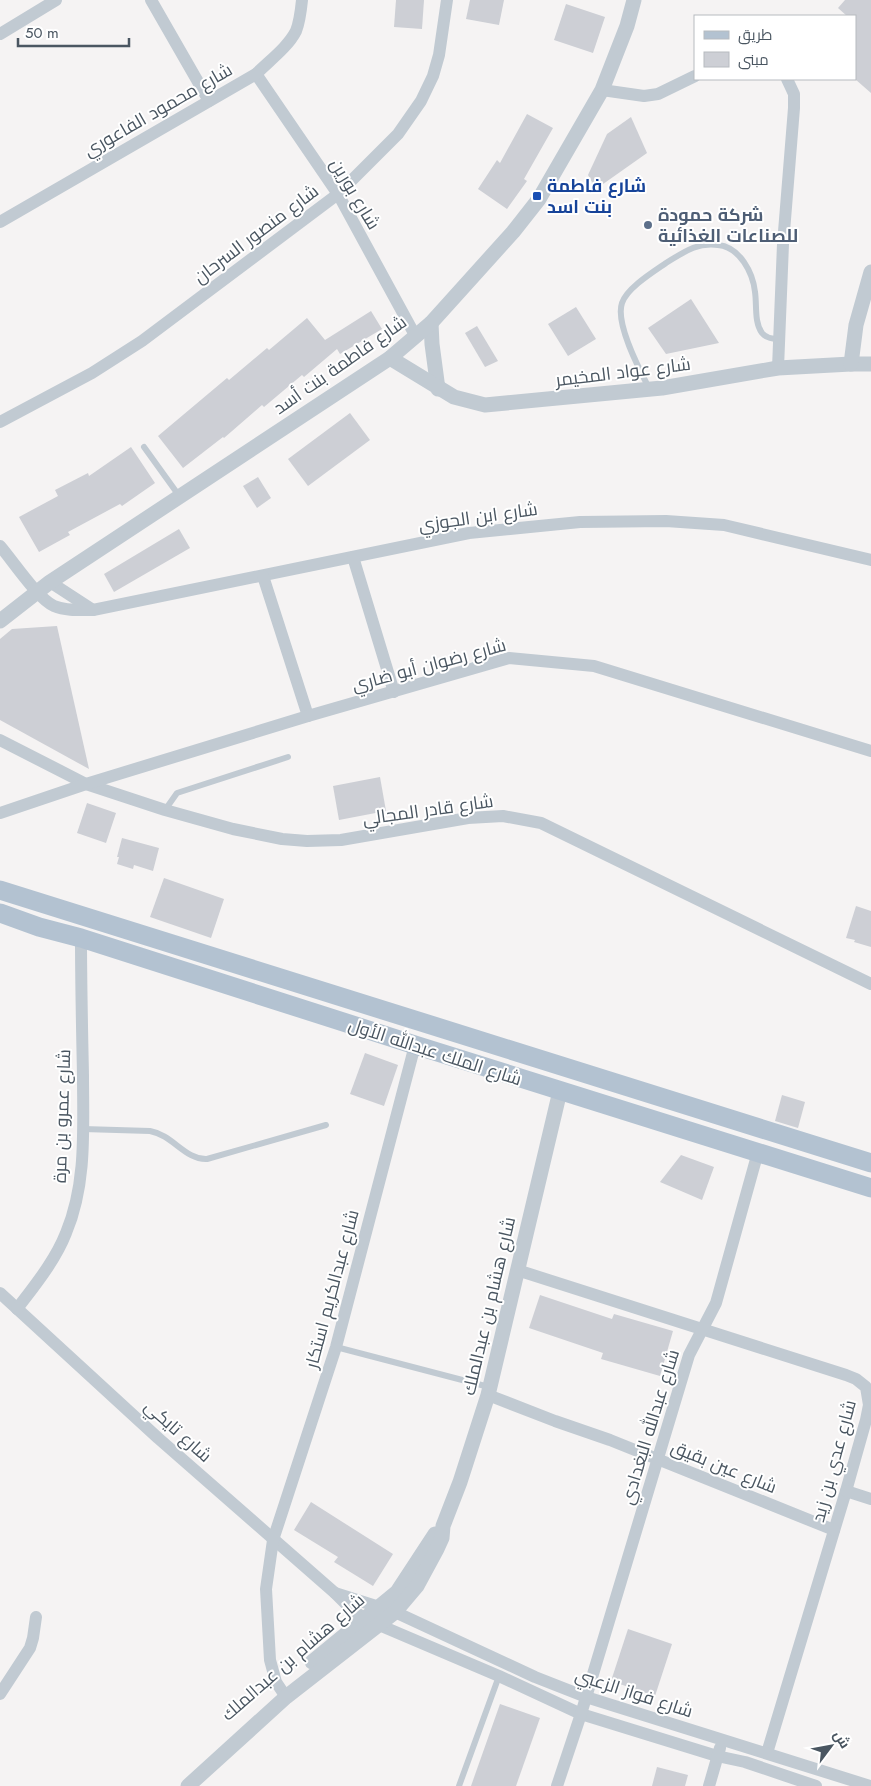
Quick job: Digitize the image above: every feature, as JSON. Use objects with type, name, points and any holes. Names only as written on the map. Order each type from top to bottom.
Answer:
[{"type":"main road","name":"شارع الملك عبدالله الأول","points":[[0,890],[871,1163]]},
{"type":"main road","name":"شارع الملك عبدالله الأول","points":[[0,913],[415,1046],[871,1188]]},
{"type":"street","points":[[0,34],[56,0]]},
{"type":"street","points":[[151,0],[209,101]]},
{"type":"street","name":"شارع محمود الفاعوري","points":[[0,222],[256,74],[296,31],[302,0]]},
{"type":"street","name":"شارع منصور السرحان","points":[[0,422],[92,373],[142,341],[338,194],[398,134],[421,101],[433,76],[439,55],[447,0]]},
{"type":"street","name":"شارع فاطمة بنت أسد","points":[[0,621],[50,582],[390,358],[431,323],[528,214],[539,199],[602,90],[627,26],[634,0]]},
{"type":"street","name":"شارع بورين","points":[[256,74],[338,194],[416,337]]},
{"type":"street","points":[[602,90],[644,96],[658,94],[694,76]]},
{"type":"street","points":[[778,368],[784,244],[794,108],[794,94],[787,80]]},
{"type":"street","points":[[851,364],[856,325],[871,272]]},
{"type":"street","points":[[431,323],[438,389]]},
{"type":"street","name":"شارع عواد المخيمر","points":[[390,358],[454,397],[485,405],[650,389],[778,368],[871,364]]},
{"type":"street","name":"شارع ابن الجوزي","points":[[0,546],[36,592],[54,606],[65,609],[93,610],[469,533],[580,522],[666,521],[724,525],[871,560]]},
{"type":"street","points":[[353,557],[394,692]]},
{"type":"street","points":[[263,576],[308,716]]},
{"type":"street","points":[[50,582],[93,610]]},
{"type":"street","name":"شارع رضوان أبو ضاري","points":[[0,813],[86,784],[308,716],[509,658],[594,666],[871,751]]},
{"type":"street","name":"شارع قادر المجالي","points":[[0,740],[86,784],[165,810],[282,839],[307,841],[341,840],[468,818],[503,816],[541,823],[871,984]]},
{"type":"street","name":"شارع عمرو بن مرة","points":[[18,1309],[57,1252],[74,1212],[79,1189],[83,1130],[81,938]]},
{"type":"street","name":"شارع عبدالكريم استكار","points":[[284,1693],[273,1673],[270,1660],[266,1588],[273,1540],[336,1347],[415,1046]]},
{"type":"street","name":"شارع هشام بن عبدالملك","points":[[176,1786],[284,1693],[318,1671],[372,1622],[417,1586],[437,1550],[442,1538],[443,1526],[460,1482],[489,1391],[560,1091]]},
{"type":"street","name":"شارع عبدالله البغدادي","points":[[557,1786],[581,1714],[689,1355],[716,1303],[758,1152]]},
{"type":"street","name":"شارع عدي بن زيد","points":[[518,1270],[846,1375],[856,1379],[866,1388],[869,1405],[846,1491],[767,1753]]},
{"type":"street","name":"شارع تايكي","points":[[0,1292],[158,1438],[349,1607],[372,1622]]},
{"type":"street","name":"شارع عين بقيق","points":[[489,1391],[834,1530]]},
{"type":"street","points":[[846,1491],[871,1499]]},
{"type":"street","name":"شارع تايكي","points":[[335,1593],[388,1609]]},
{"type":"street","name":"شارع فواز الزعبي","points":[[388,1609],[535,1677],[586,1697],[723,1741],[767,1753],[862,1785]]},
{"type":"street","points":[[0,1694],[30,1648],[36,1617]]},
{"type":"street","name":"شارع فواز الزعبي","points":[[372,1622],[499,1676],[581,1714],[717,1756],[745,1762],[816,1786]]},
{"type":"street","name":"شارع هشام بن عبدالملك","points":[[188,1786],[284,1693]]},
{"type":"street","points":[[709,1786],[723,1741]]},
{"type":"lane","points":[[650,389],[636,363],[624,331],[621,303],[629,291],[683,252],[699,245],[720,245],[736,252],[748,269],[755,291],[758,323],[763,334],[770,338],[779,339]]},
{"type":"lane","points":[[144,448],[180,496]]},
{"type":"lane","points":[[165,810],[177,793],[288,757]]},
{"type":"lane","points":[[83,1130],[159,1132],[195,1158],[207,1160],[326,1125]]},
{"type":"lane","points":[[336,1347],[489,1391]]},
{"type":"lane","points":[[459,1786],[499,1676]]},
{"type":"building","points":[[396,0],[424,0],[422,29],[394,27]]},
{"type":"building","points":[[470,0],[504,0],[499,25],[466,19]]},
{"type":"building","points":[[845,0],[871,0],[871,93],[856,80],[856,15],[846,15],[838,8]]},
{"type":"building","points":[[566,4],[605,17],[593,53],[554,40]]},
{"type":"building","points":[[527,114],[553,128],[524,179],[527,181],[507,209],[478,189],[497,160],[500,163]]},
{"type":"building","points":[[631,117],[647,153],[596,189],[588,175],[607,134]]},
{"type":"building","points":[[691,299],[719,343],[666,354],[648,328]]},
{"type":"building","points":[[576,307],[596,339],[568,356],[548,324]]},
{"type":"building","points":[[371,311],[382,329],[340,354],[337,349],[304,377],[302,375],[264,407],[262,405],[224,438],[183,468],[158,436],[227,378],[229,380],[267,348],[269,350],[307,318],[325,340]]},
{"type":"building","points":[[477,326],[498,361],[485,367],[465,333]]},
{"type":"building","points":[[350,413],[370,440],[308,486],[288,459]]},
{"type":"building","points":[[131,447],[155,483],[122,506],[120,504],[68,532],[70,535],[39,552],[19,517],[58,496],[55,490],[88,473],[89,476]]},
{"type":"building","points":[[258,477],[271,498],[257,508],[243,486]]},
{"type":"building","points":[[179,529],[190,548],[114,592],[104,574]]},
{"type":"building","points":[[57,626],[89,769],[0,720],[0,639],[12,629]]},
{"type":"building","points":[[380,777],[386,811],[339,820],[333,786]]},
{"type":"building","points":[[87,803],[116,813],[106,843],[77,833]]},
{"type":"building","points":[[122,838],[159,848],[153,871],[134,865],[133,869],[117,864]]},
{"type":"building","points":[[164,878],[224,899],[211,938],[150,917]]},
{"type":"building","points":[[856,906],[871,911],[871,947],[846,938]]},
{"type":"building","points":[[365,1053],[398,1065],[384,1106],[350,1094]]},
{"type":"building","points":[[782,1095],[805,1102],[798,1128],[775,1121]]},
{"type":"building","points":[[681,1155],[714,1167],[702,1200],[660,1182]]},
{"type":"building","points":[[540,1295],[612,1319],[614,1314],[673,1331],[660,1376],[601,1359],[603,1353],[529,1328]]},
{"type":"building","points":[[311,1502],[393,1554],[373,1586],[334,1562],[338,1557],[294,1530]]},
{"type":"building","points":[[628,1629],[672,1644],[655,1696],[611,1681]]},
{"type":"building","points":[[500,1704],[540,1718],[516,1786],[471,1786]]},
{"type":"building","points":[[657,1767],[688,1775],[685,1786],[652,1786]]},
{"type":"place","name":"شارع فاطمة بنت اسد","points":[[537,196]]},
{"type":"place","name":"شركة حمودة للصناعات الغذائية","points":[[648,225]]}]
